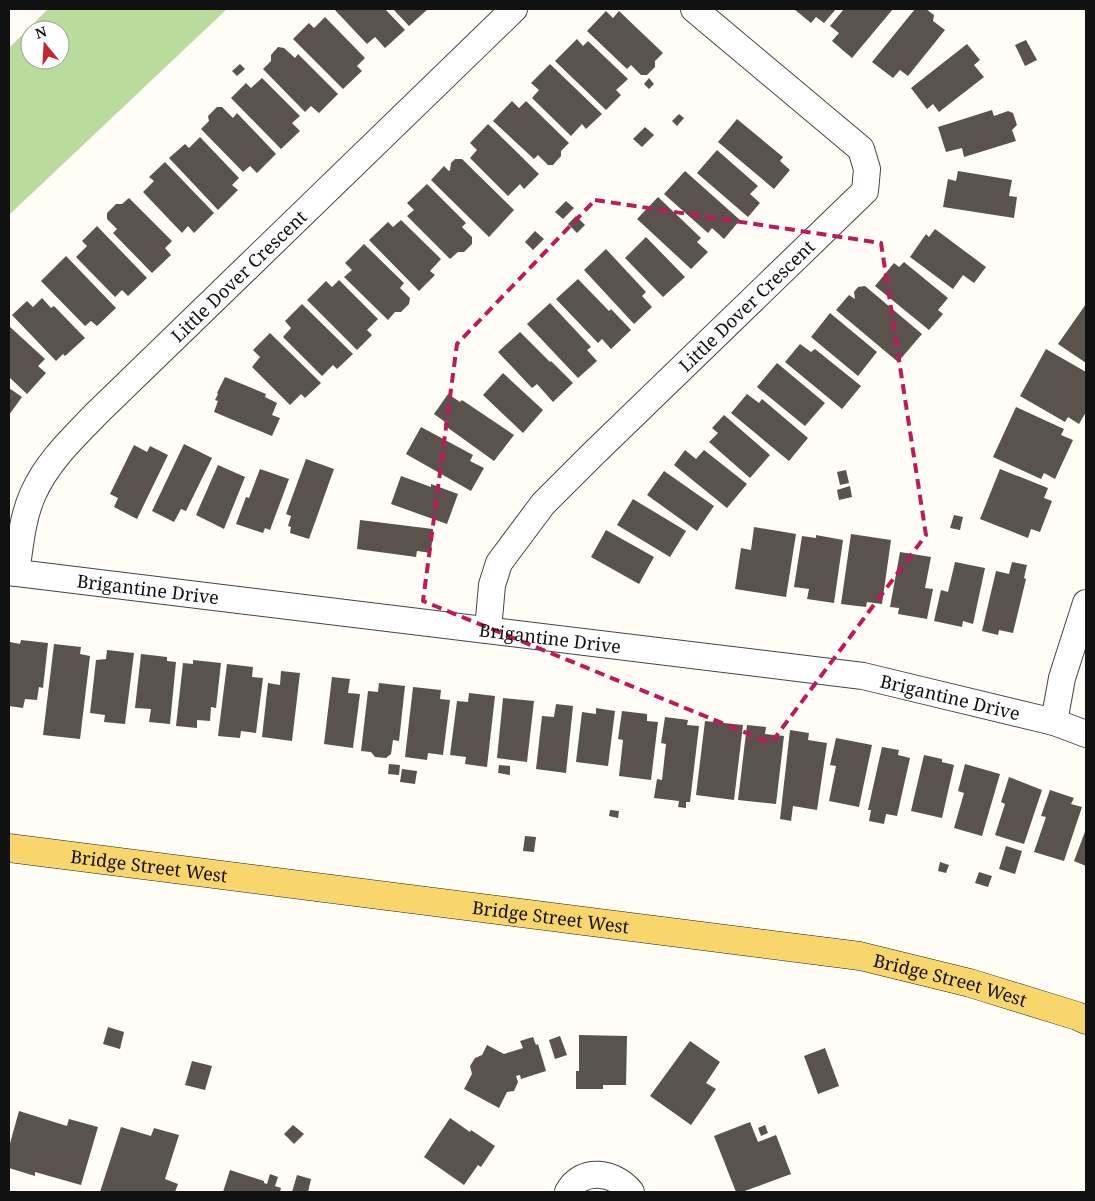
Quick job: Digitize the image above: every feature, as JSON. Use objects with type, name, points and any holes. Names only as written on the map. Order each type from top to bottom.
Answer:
[{"type":"main road","name":"Bridge Street West","points":[[9,848],[860,956],[970,983],[1086,1020]]},
{"type":"street","name":"Little Dover Crescent","points":[[12,572],[32,494],[51,462],[97,413],[514,9]]},
{"type":"street","name":"Little Dover Crescent","points":[[488,630],[492,585],[499,563],[543,504],[599,447],[865,191],[867,169],[861,148],[694,9]]},
{"type":"street","name":"Brigantine Drive","points":[[12,572],[863,676],[1054,722],[1086,734]]},
{"type":"street","points":[[1054,722],[1062,678],[1086,603]]},
{"type":"street","points":[[568,1192],[580,1180],[592,1175],[603,1175],[614,1178],[624,1184],[631,1192]]},
{"type":"highlighted area","points":[[595,200],[881,243],[926,535],[771,743],[423,601],[457,344]]},
{"type":"green space","points":[[48,9],[227,9],[9,215],[9,48],[20,37],[20,70],[70,70],[70,20],[37,20]]},
{"type":"building","points":[[334,9],[385,9],[405,30],[385,48],[375,37],[367,44]]},
{"type":"building","points":[[393,9],[428,9],[409,26]]},
{"type":"building","points":[[794,9],[836,9],[824,23],[816,17],[811,23]]},
{"type":"building","points":[[844,9],[893,9],[852,58],[832,41],[839,33],[830,26]]},
{"type":"building","points":[[915,9],[926,9],[934,15],[933,21],[945,30],[908,76],[900,70],[893,78],[872,62]]},
{"type":"building","points":[[606,11],[613,18],[619,11],[663,53],[655,61],[655,67],[647,75],[641,75],[631,65],[627,69],[587,31]]},
{"type":"building","points":[[325,17],[365,58],[357,66],[362,71],[343,89],[293,39],[309,23],[314,28]]},
{"type":"building","points":[[577,39],[583,46],[588,41],[628,79],[616,90],[621,95],[606,110],[555,61]]},
{"type":"building","points":[[1026,40],[1037,60],[1025,66],[1015,45]]},
{"type":"building","points":[[967,44],[980,60],[974,65],[984,77],[939,112],[933,104],[927,109],[911,88]]},
{"type":"building","points":[[278,47],[284,48],[295,58],[298,54],[338,94],[319,113],[311,106],[305,112],[263,69],[271,61],[271,55]]},
{"type":"building","points":[[240,64],[245,69],[237,76],[232,71]]},
{"type":"building","points":[[550,64],[602,114],[586,129],[582,124],[571,136],[532,98],[539,90],[531,83]]},
{"type":"building","points":[[262,78],[300,116],[292,123],[300,131],[281,149],[231,98],[246,83],[251,88]]},
{"type":"building","points":[[649,78],[654,84],[649,89],[644,84]]},
{"type":"building","points":[[512,101],[519,108],[526,101],[569,143],[561,151],[561,156],[553,165],[548,165],[538,155],[534,159],[493,121]]},
{"type":"building","points":[[217,107],[222,107],[233,118],[237,113],[276,154],[257,173],[250,166],[243,172],[201,129],[209,121],[208,116]]},
{"type":"building","points":[[992,110],[994,116],[1008,111],[1013,113],[1017,125],[1012,130],[1016,141],[964,157],[962,148],[946,152],[938,127]]},
{"type":"building","points":[[679,114],[684,118],[677,126],[672,121]]},
{"type":"building","points":[[737,119],[783,157],[780,161],[790,170],[774,189],[718,142]]},
{"type":"building","points":[[488,124],[539,174],[524,189],[520,184],[508,196],[470,158],[477,150],[470,143]]},
{"type":"building","points":[[645,127],[654,135],[642,147],[633,139]]},
{"type":"building","points":[[200,137],[239,178],[232,185],[238,190],[218,210],[169,158],[185,144],[189,148]]},
{"type":"building","points":[[717,150],[758,186],[750,194],[760,203],[748,217],[697,173]]},
{"type":"building","points":[[455,159],[462,159],[514,210],[489,237],[431,180],[444,166],[449,171],[451,163]]},
{"type":"building","points":[[165,162],[214,213],[194,233],[188,226],[182,233],[143,192],[154,181],[149,177]]},
{"type":"building","points":[[685,171],[740,220],[724,239],[712,228],[708,233],[664,194]]},
{"type":"building","points":[[958,171],[1012,180],[1009,196],[1017,197],[1014,218],[943,207],[948,179],[956,181]]},
{"type":"building","points":[[427,184],[466,223],[462,227],[472,237],[472,244],[464,252],[458,252],[450,259],[407,216],[414,210],[407,203]]},
{"type":"building","points":[[658,197],[701,238],[697,242],[708,252],[691,269],[637,219]]},
{"type":"building","points":[[129,198],[172,241],[165,248],[171,255],[152,273],[113,233],[117,229],[107,219],[107,213],[116,204],[122,204]]},
{"type":"building","points":[[566,201],[574,208],[563,219],[555,212]]},
{"type":"building","points":[[576,216],[585,225],[577,233],[568,224]]},
{"type":"building","points":[[401,220],[441,259],[430,271],[435,275],[419,291],[369,240],[388,222],[393,227]]},
{"type":"building","points":[[97,226],[147,278],[128,296],[122,290],[115,297],[76,257],[87,246],[82,241]]},
{"type":"building","points":[[935,229],[986,267],[974,283],[963,275],[953,289],[910,257],[926,234],[929,237]]},
{"type":"building","points":[[535,231],[544,239],[533,250],[525,242]]},
{"type":"building","points":[[646,237],[685,277],[663,297],[625,258]]},
{"type":"building","points":[[364,244],[404,283],[400,288],[410,298],[409,304],[401,312],[395,312],[388,320],[344,277],[352,270],[345,263]]},
{"type":"building","points":[[606,249],[646,292],[642,296],[652,307],[634,324],[584,270]]},
{"type":"building","points":[[66,256],[116,308],[97,326],[91,321],[85,326],[41,281]]},
{"type":"building","points":[[904,262],[948,298],[938,310],[943,314],[929,330],[875,286],[894,263],[899,267]]},
{"type":"building","points":[[578,279],[609,311],[611,309],[631,330],[611,349],[602,339],[598,343],[556,299]]},
{"type":"building","points":[[339,280],[378,319],[367,330],[372,335],[357,350],[307,300],[326,281],[332,287]]},
{"type":"building","points":[[865,286],[922,334],[898,362],[836,310],[849,295],[855,299],[854,292],[858,287]]},
{"type":"building","points":[[42,298],[51,308],[54,306],[85,338],[65,356],[63,354],[56,361],[12,315],[27,301],[33,307]]},
{"type":"building","points":[[550,303],[591,347],[587,350],[597,361],[578,378],[527,324]]},
{"type":"building","points":[[302,304],[353,354],[337,369],[333,365],[322,376],[283,337],[291,328],[285,321]]},
{"type":"building","points":[[1086,304],[1086,363],[1058,344]]},
{"type":"building","points":[[830,313],[877,352],[858,376],[811,337]]},
{"type":"building","points":[[9,326],[45,359],[38,366],[46,373],[27,394],[9,377]]},
{"type":"building","points":[[520,332],[573,383],[553,402],[537,384],[532,388],[498,352]]},
{"type":"building","points":[[270,333],[321,383],[305,398],[301,394],[290,405],[252,367],[260,357],[253,350]]},
{"type":"building","points":[[800,344],[811,352],[815,349],[861,386],[842,409],[785,362]]},
{"type":"building","points":[[1046,349],[1086,372],[1086,412],[1079,424],[1068,417],[1065,422],[1020,396]]},
{"type":"building","points":[[777,363],[825,403],[805,426],[757,387]]},
{"type":"building","points":[[503,373],[543,410],[523,433],[483,395]]},
{"type":"building","points":[[225,377],[266,394],[265,397],[277,403],[272,415],[280,418],[272,436],[214,412],[218,401],[215,400],[217,393]]},
{"type":"building","points":[[9,388],[22,397],[9,415]]},
{"type":"building","points":[[448,394],[460,402],[462,400],[514,435],[494,461],[444,425],[445,422],[434,414]]},
{"type":"building","points":[[747,394],[759,403],[762,399],[808,438],[789,461],[731,413]]},
{"type":"building","points":[[1016,407],[1064,429],[1061,435],[1073,440],[1055,479],[1044,473],[1041,479],[993,457]]},
{"type":"building","points":[[724,415],[770,455],[750,478],[709,442],[718,433],[712,428]]},
{"type":"building","points":[[421,427],[473,455],[470,461],[484,468],[471,491],[406,454]]},
{"type":"building","points":[[184,444],[212,458],[186,511],[181,509],[174,522],[152,511]]},
{"type":"building","points":[[134,445],[147,452],[150,446],[168,455],[137,519],[114,507],[118,498],[110,494]]},
{"type":"building","points":[[685,450],[696,459],[704,450],[747,484],[727,508],[674,465]]},
{"type":"building","points":[[306,459],[334,469],[309,539],[290,533],[291,527],[288,526],[291,516],[286,514]]},
{"type":"building","points":[[218,465],[245,477],[224,529],[196,515]]},
{"type":"building","points":[[260,469],[289,479],[270,530],[265,528],[263,533],[236,524],[246,497],[249,498]]},
{"type":"building","points":[[1000,469],[1048,488],[1044,498],[1052,501],[1040,532],[1031,529],[1028,538],[980,519]]},
{"type":"building","points":[[846,470],[849,483],[840,485],[837,472]]},
{"type":"building","points":[[664,471],[714,506],[697,531],[647,495]]},
{"type":"building","points":[[401,476],[458,494],[447,524],[391,504]]},
{"type":"building","points":[[850,486],[852,497],[839,500],[837,490]]},
{"type":"building","points":[[633,499],[686,531],[670,557],[617,525]]},
{"type":"building","points":[[954,515],[963,517],[960,530],[950,528]]},
{"type":"building","points":[[360,520],[433,529],[431,553],[417,551],[416,557],[357,549]]},
{"type":"building","points":[[754,527],[796,534],[786,597],[735,589],[741,548],[751,550]]},
{"type":"building","points":[[606,530],[654,557],[639,584],[591,557]]},
{"type":"building","points":[[851,534],[891,540],[882,604],[867,602],[866,607],[841,604]]},
{"type":"building","points":[[816,535],[843,540],[834,603],[807,599],[809,589],[794,587],[802,536],[816,538]]},
{"type":"building","points":[[900,552],[931,557],[925,588],[933,589],[927,619],[898,614],[899,608],[890,607]]},
{"type":"building","points":[[955,562],[985,568],[973,624],[963,621],[962,627],[934,621],[941,590],[948,592]]},
{"type":"building","points":[[1012,562],[1027,565],[1024,578],[1026,579],[1013,633],[999,630],[998,635],[982,631],[996,571],[1009,574]]},
{"type":"building","points":[[21,640],[48,643],[43,688],[39,687],[37,700],[25,699],[23,708],[9,706],[10,642],[20,644]]},
{"type":"building","points":[[54,644],[81,647],[80,654],[90,656],[80,739],[43,735]]},
{"type":"building","points":[[107,650],[134,653],[125,724],[104,722],[105,715],[90,713],[96,660],[106,659]]},
{"type":"building","points":[[141,654],[167,657],[167,661],[176,662],[170,724],[149,722],[151,709],[135,708]]},
{"type":"building","points":[[193,660],[221,663],[216,708],[211,707],[210,721],[197,720],[197,728],[176,726],[183,663],[193,664]]},
{"type":"building","points":[[227,664],[253,667],[252,677],[263,678],[256,733],[241,731],[240,738],[218,736]]},
{"type":"building","points":[[281,671],[300,673],[292,741],[262,737],[268,683],[280,685]]},
{"type":"building","points":[[332,677],[350,679],[348,693],[360,694],[353,748],[324,744]]},
{"type":"building","points":[[379,683],[405,686],[399,741],[393,740],[391,754],[386,758],[375,757],[371,752],[361,751],[368,691],[378,692]]},
{"type":"building","points":[[413,687],[441,690],[440,699],[450,700],[443,755],[428,753],[427,760],[405,757]]},
{"type":"building","points":[[469,693],[495,696],[487,767],[465,764],[466,757],[450,755],[457,701],[468,702]]},
{"type":"building","points":[[503,698],[534,701],[527,762],[497,758]]},
{"type":"building","points":[[556,704],[573,706],[566,773],[536,769],[542,716],[554,717]]},
{"type":"building","points":[[596,708],[615,711],[608,766],[576,762],[582,712],[596,714]]},
{"type":"building","points":[[622,711],[647,714],[647,721],[658,722],[651,780],[619,776],[623,740],[618,739]]},
{"type":"building","points":[[665,717],[688,720],[687,725],[699,726],[690,802],[686,802],[686,808],[678,807],[679,801],[654,798],[657,779],[662,780],[666,744],[661,743]]},
{"type":"building","points":[[705,721],[743,725],[734,800],[696,795]]},
{"type":"building","points":[[747,725],[766,727],[765,734],[784,736],[776,804],[738,800]]},
{"type":"building","points":[[790,730],[809,733],[808,740],[827,743],[817,810],[793,806],[791,821],[780,819]]},
{"type":"building","points":[[836,738],[872,745],[859,807],[829,801],[836,766],[830,765]]},
{"type":"building","points":[[882,747],[899,750],[898,755],[910,758],[897,816],[886,814],[884,824],[869,821],[871,810],[868,810]]},
{"type":"building","points":[[924,755],[942,759],[942,762],[954,765],[942,818],[911,811]]},
{"type":"building","points":[[389,764],[400,765],[399,775],[388,774]]},
{"type":"building","points":[[965,764],[1000,774],[982,836],[954,828],[964,793],[958,791]]},
{"type":"building","points":[[499,765],[510,766],[510,775],[498,773]]},
{"type":"building","points":[[402,769],[417,771],[415,784],[400,782]]},
{"type":"building","points":[[1009,777],[1042,790],[1024,844],[995,835],[1005,804],[1001,802]]},
{"type":"building","points":[[1050,790],[1074,798],[1071,804],[1082,807],[1064,861],[1034,852],[1046,817],[1041,816]]},
{"type":"building","points":[[610,810],[619,811],[618,818],[609,816]]},
{"type":"building","points":[[1086,829],[1086,866],[1074,861]]},
{"type":"building","points":[[525,836],[536,837],[534,852],[523,851]]},
{"type":"building","points":[[1006,846],[1022,851],[1015,874],[999,869]]},
{"type":"building","points":[[940,862],[949,865],[946,873],[938,871]]},
{"type":"building","points":[[979,872],[992,876],[988,887],[975,883]]},
{"type":"building","points":[[108,1027],[124,1032],[120,1049],[103,1044]]},
{"type":"building","points":[[579,1035],[627,1036],[626,1085],[603,1085],[603,1089],[576,1089],[576,1071],[579,1071]]},
{"type":"building","points":[[560,1036],[567,1055],[555,1059],[549,1040]]},
{"type":"building","points":[[533,1037],[536,1045],[538,1044],[546,1071],[521,1079],[520,1075],[516,1076],[518,1082],[514,1091],[507,1092],[499,1108],[464,1089],[472,1074],[470,1066],[475,1058],[482,1055],[487,1045],[504,1054],[523,1048],[520,1041]]},
{"type":"building","points":[[690,1041],[720,1062],[706,1083],[716,1089],[691,1125],[650,1096]]},
{"type":"building","points":[[825,1048],[839,1086],[818,1094],[804,1056]]},
{"type":"building","points":[[192,1061],[212,1066],[205,1090],[185,1085]]},
{"type":"building","points":[[19,1111],[67,1126],[69,1119],[98,1127],[81,1185],[35,1172],[35,1176],[9,1168],[9,1147]]},
{"type":"building","points":[[450,1118],[495,1146],[481,1167],[478,1165],[464,1185],[424,1157]]},
{"type":"building","points":[[750,1122],[758,1142],[776,1135],[791,1174],[742,1192],[736,1192],[714,1136]]},
{"type":"building","points":[[293,1125],[304,1134],[294,1144],[284,1134]]},
{"type":"building","points":[[765,1125],[768,1133],[761,1136],[758,1128]]},
{"type":"building","points":[[121,1127],[151,1136],[154,1128],[179,1135],[165,1179],[178,1184],[175,1192],[100,1192]]},
{"type":"building","points":[[230,1170],[264,1181],[267,1184],[270,1174],[278,1177],[275,1186],[281,1188],[280,1192],[223,1192]]},
{"type":"building","points":[[297,1175],[311,1179],[308,1192],[292,1192]]}]
